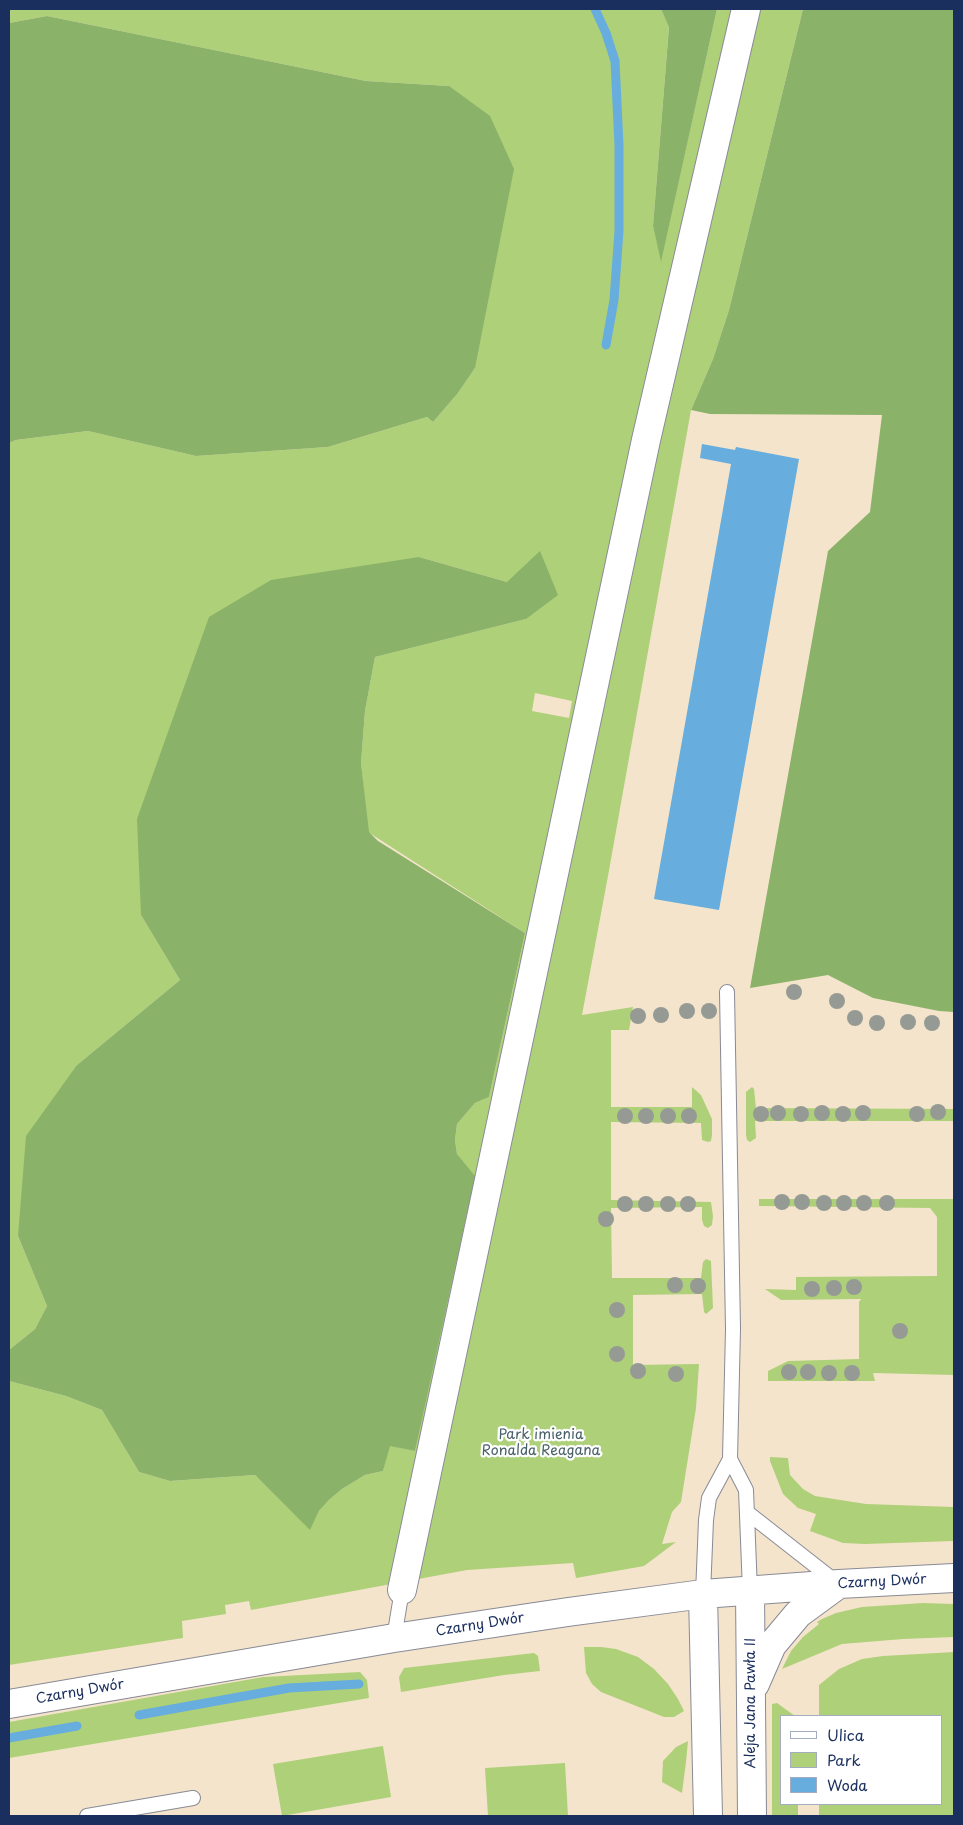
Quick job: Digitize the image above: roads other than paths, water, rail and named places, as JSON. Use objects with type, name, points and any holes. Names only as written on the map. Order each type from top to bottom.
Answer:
[{"type":"street","points":[[402,1590],[642,458],[746,9]]},
{"type":"street","name":"Czarny Dwór","points":[[9,1704],[394,1638],[703,1594],[954,1578]]},
{"type":"street","points":[[751,1692],[772,1645],[798,1614],[839,1584]]},
{"type":"street","name":"Aleja Jana Pawła II","points":[[750,1591],[752,1816]]},
{"type":"street","points":[[703,1594],[708,1816]]},
{"type":"lane","points":[[703,1594],[706,1520],[709,1498],[730,1459],[733,1329],[727,992]]},
{"type":"lane","points":[[730,1459],[746,1490],[750,1591]]},
{"type":"lane","points":[[748,1513],[839,1584]]},
{"type":"lane","points":[[394,1638],[402,1590]]},
{"type":"lane","points":[[87,1816],[193,1798]]},
{"type":"water","points":[[702,444],[735,450],[736,447],[799,459],[719,910],[654,899],[731,464],[700,458]]},
{"type":"waterway","points":[[595,9],[606,33],[615,61],[619,145],[619,231],[614,300],[606,345]]},
{"type":"waterway","points":[[139,1715],[289,1688],[359,1684]]},
{"type":"waterway","points":[[9,1738],[77,1726]]},
{"type":"park label","name":"Park imienia Ronalda Reagana","points":[[541,1444]]}]
